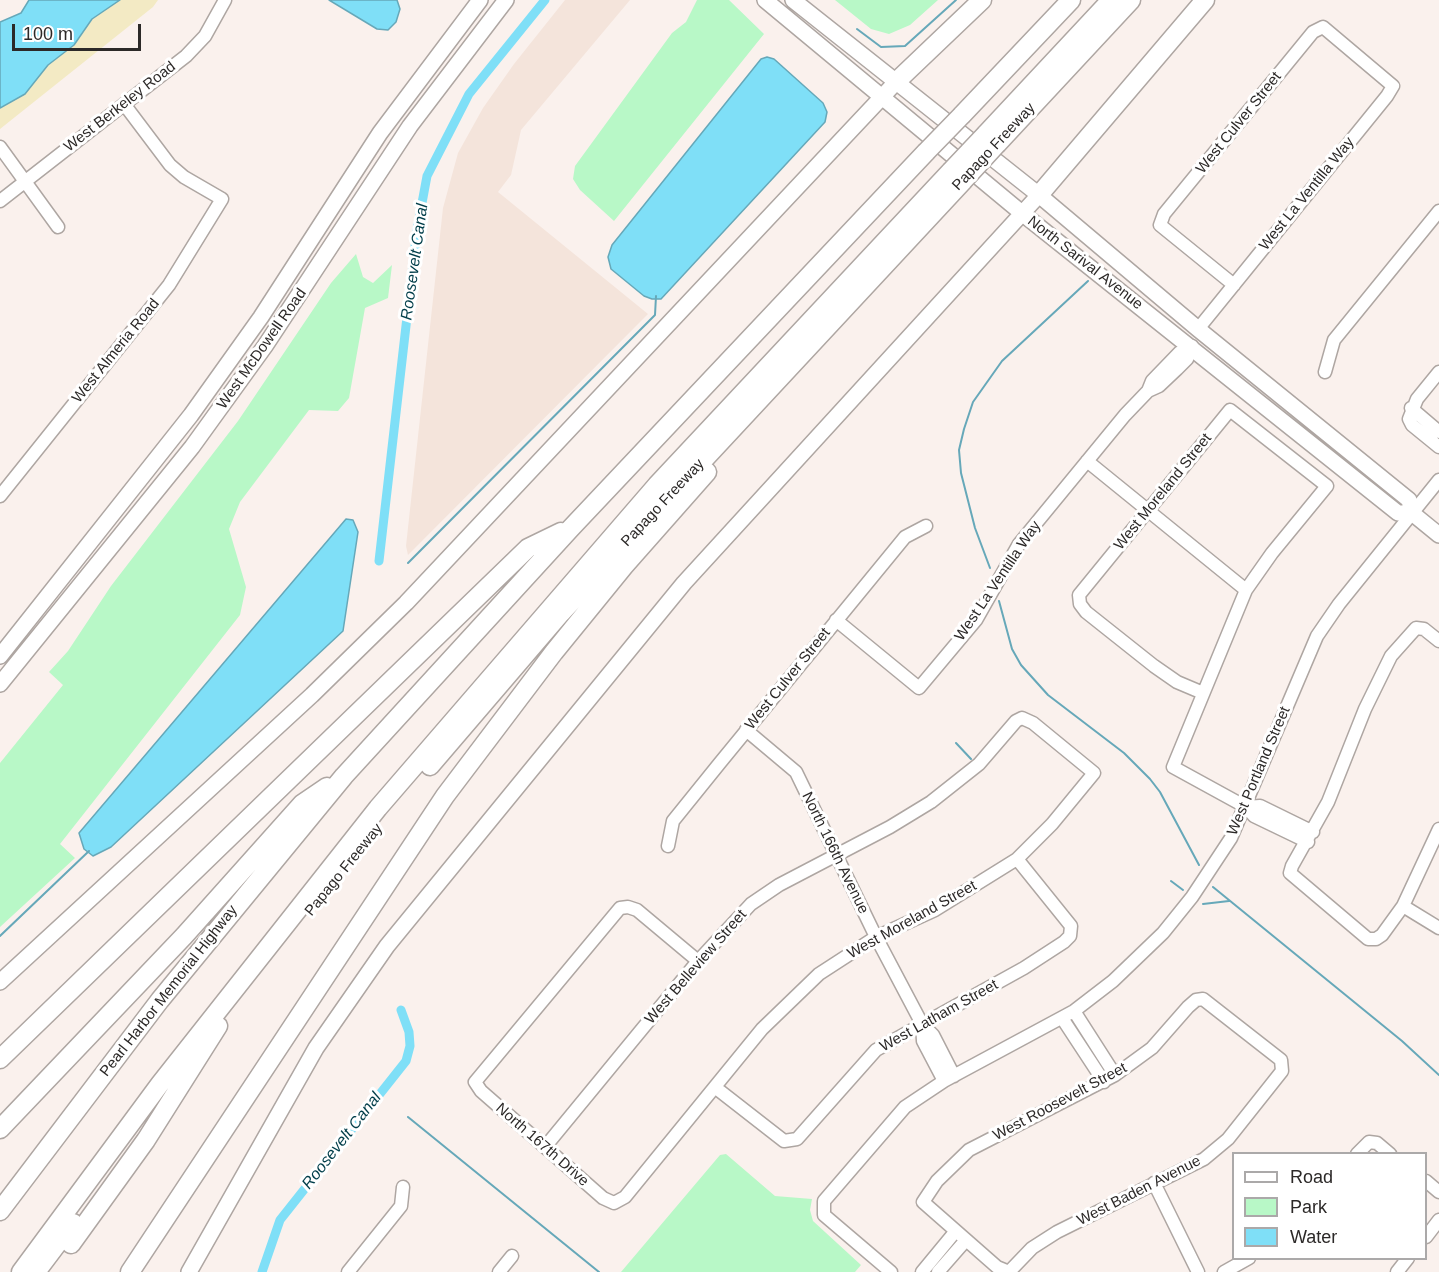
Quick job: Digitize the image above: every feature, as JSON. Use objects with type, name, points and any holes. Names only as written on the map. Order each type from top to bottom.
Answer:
[{"type":"highway","points":[[897,81],[982,0]]},
{"type":"highway","points":[[0,1129],[176,945],[302,804],[344,776],[571,528],[1071,0]]},
{"type":"highway","points":[[992,139],[1112,0]]},
{"type":"highway","name":"Papago Freeway","points":[[218,1026],[394,808],[561,613],[778,377],[957,176],[1131,0]]},
{"type":"highway","points":[[1039,195],[1205,0]]},
{"type":"highway","points":[[21,1272],[160,1084],[294,912],[401,781],[657,485],[957,176]]},
{"type":"highway","points":[[130,1272],[383,886],[451,789],[536,675],[624,566],[744,430],[778,377]]},
{"type":"highway","points":[[4,1055],[528,548],[571,528]]},
{"type":"highway","name":"Pearl Harbor Memorial Highway","points":[[0,1211],[159,1000],[344,776]]},
{"type":"highway","points":[[36,1272],[218,1026]]},
{"type":"highway","points":[[51,1272],[146,1140],[218,1026]]},
{"type":"main road","name":"West McDowell Road","points":[[2,649],[186,422],[261,317],[390,118],[480,0]]},
{"type":"main road","name":"West McDowell Road","points":[[0,684],[224,404],[290,310],[410,126],[506,0]]},
{"type":"main road","name":"North Sarival Avenue","points":[[765,0],[1023,214],[1192,346],[1398,513],[1412,513]]},
{"type":"main road","name":"North Sarival Avenue","points":[[793,0],[1039,195],[1198,329],[1409,500],[1412,513],[1439,535]]},
{"type":"main road","points":[[0,982],[312,695],[406,603],[897,81]]},
{"type":"main road","points":[[189,1272],[292,1087],[333,1021],[405,923],[690,576],[1039,195]]},
{"type":"main road","points":[[1147,311],[1173,321],[1190,333],[1198,329]]},
{"type":"main road","points":[[1192,346],[1196,343],[1209,346],[1247,378],[1282,397]]},
{"type":"street","name":"West Berkeley Road","points":[[0,201],[186,56],[205,36],[225,0]]},
{"type":"street","name":"West Culver Street","points":[[1234,285],[1160,225],[1164,214],[1313,32],[1323,27],[1392,86]]},
{"type":"street","name":"West La Ventilla Way","points":[[1198,329],[1392,86]]},
{"type":"street","name":"West Almeria Road","points":[[0,496],[169,285],[222,199],[183,177],[170,165],[124,104]]},
{"type":"street","points":[[0,147],[58,227]]},
{"type":"street","points":[[1325,372],[1334,340],[1436,220]]},
{"type":"street","name":"West La Ventilla Way","points":[[836,620],[919,688],[976,620],[1019,544],[1148,391],[1152,381],[1180,352],[1192,346]]},
{"type":"street","points":[[1439,372],[1411,408],[1408,419],[1439,447]]},
{"type":"street","points":[[1411,408],[1439,432]]},
{"type":"street","name":"West Moreland Street","points":[[1203,693],[1177,682],[1154,666],[1080,604],[1079,595],[1230,410],[1327,486],[1272,553],[1246,590]]},
{"type":"street","points":[[1087,461],[1246,590],[1173,767],[1246,807],[1254,816],[1310,837]]},
{"type":"street","name":"West Portland Street","points":[[891,1272],[824,1215],[822,1206],[890,1121],[918,1097],[1074,1011],[1113,981],[1163,933],[1212,869],[1246,807],[1306,657],[1317,636],[1339,604],[1439,480]]},
{"type":"street","name":"West Culver Street","points":[[668,846],[673,821],[746,730],[905,537],[926,526]]},
{"type":"street","points":[[1439,641],[1424,629],[1416,628],[1391,656],[1310,837],[1290,873],[1368,939],[1376,939],[1382,935],[1403,906],[1439,828]]},
{"type":"street","points":[[2,649],[20,660]]},
{"type":"street","name":"West Moreland Street","points":[[614,1203],[625,1197],[762,1029],[819,974],[876,937],[935,910],[1017,859],[1052,824],[1094,773],[1022,718]]},
{"type":"street","name":"West Belleview Street","points":[[545,1147],[698,961],[751,904],[779,885],[906,818],[956,784],[979,764],[1016,721],[1022,718]]},
{"type":"street","name":"North 166th Avenue","points":[[746,730],[796,772],[876,937],[922,1024],[933,1035],[949,1078]]},
{"type":"street","name":"West Latham Street","points":[[716,1088],[784,1141],[797,1139],[876,1050],[1024,968],[1070,936],[1071,926],[1017,859]]},
{"type":"street","points":[[1403,906],[1439,928]]},
{"type":"street","name":"North 167th Drive","points":[[614,1203],[603,1198],[481,1091],[475,1082],[620,908],[628,907],[637,910],[698,961]]},
{"type":"street","name":"West Roosevelt Street","points":[[955,1232],[923,1202],[937,1181],[969,1150],[1110,1078],[1152,1048],[1196,1000],[1203,999],[1281,1060],[1282,1071]]},
{"type":"street","points":[[1074,1011],[1110,1078]]},
{"type":"street","points":[[1062,1018],[1110,1078]]},
{"type":"street","name":"West Baden Avenue","points":[[1010,1272],[1032,1248],[1048,1237],[1204,1158],[1228,1139],[1282,1071]]},
{"type":"street","points":[[1359,1152],[1369,1142],[1377,1143],[1388,1152]]},
{"type":"street","points":[[1154,1183],[1198,1272]]},
{"type":"street","points":[[1427,1183],[1439,1192]]},
{"type":"street","points":[[348,1272],[401,1206],[403,1187]]},
{"type":"street","points":[[1427,1235],[1439,1220]]},
{"type":"street","points":[[922,1272],[955,1232],[998,1267],[1010,1272]]},
{"type":"street","points":[[938,1272],[966,1240]]},
{"type":"street","points":[[499,1272],[512,1257]]},
{"type":"street","points":[[1224,1272],[1245,1260]]},
{"type":"street","points":[[1397,1272],[1406,1260]]},
{"type":"shaded area","points":[[565,0],[630,0],[521,130],[511,175],[498,192],[648,314],[408,555],[406,546],[443,208],[458,153],[483,108],[514,64]]},
{"type":"green space","points":[[697,0],[729,0],[764,34],[614,221],[580,190],[573,179],[575,166],[672,33],[686,22]]},
{"type":"green space","points":[[835,0],[938,0],[910,25],[889,34],[871,29]]},
{"type":"green space","points":[[356,254],[363,277],[373,283],[392,265],[388,298],[365,308],[349,398],[338,411],[309,410],[240,502],[229,529],[246,587],[240,615],[60,844],[75,858],[0,927],[0,763],[63,685],[49,672],[68,651],[111,586],[238,421],[331,283]]},
{"type":"green space","points":[[726,1154],[775,1196],[812,1199],[810,1210],[813,1221],[861,1265],[855,1272],[621,1272],[720,1155]]},
{"type":"sand","points":[[120,0],[158,0],[153,7],[0,129],[0,108],[25,94],[48,65],[74,45],[92,19]]},
{"type":"water","points":[[29,0],[120,0],[92,19],[74,45],[48,65],[25,94],[0,108],[0,22],[21,13]]},
{"type":"water","points":[[329,0],[397,0],[400,9],[396,22],[388,30],[377,29]]},
{"type":"water","points":[[767,57],[774,59],[823,103],[827,112],[825,122],[661,299],[644,296],[611,269],[608,257],[612,245],[761,59]]},
{"type":"water","points":[[346,519],[353,520],[358,532],[343,631],[111,847],[93,856],[84,849],[79,833]]},
{"type":"waterway","name":"Roosevelt Canal","points":[[379,561],[417,230],[427,176],[469,94],[545,0]]},
{"type":"waterway","points":[[857,29],[881,47],[905,46],[956,0]]},
{"type":"waterway","points":[[990,568],[975,528],[961,473],[959,450],[973,402],[1002,361],[1088,281]]},
{"type":"waterway","points":[[408,563],[655,315],[656,296]]},
{"type":"waterway","points":[[999,601],[1012,649],[1021,665],[1048,695],[1124,753],[1150,779],[1160,792],[1199,865]]},
{"type":"waterway","points":[[956,743],[971,759]]},
{"type":"waterway","points":[[0,936],[89,851]]},
{"type":"waterway","points":[[1171,881],[1183,890]]},
{"type":"waterway","points":[[1213,887],[1402,1041],[1439,1075]]},
{"type":"waterway","points":[[1203,904],[1229,901]]},
{"type":"waterway","name":"Roosevelt Canal","points":[[262,1272],[280,1220],[406,1061],[410,1046],[409,1032],[401,1010]]},
{"type":"waterway","points":[[408,1117],[599,1272]]}]
